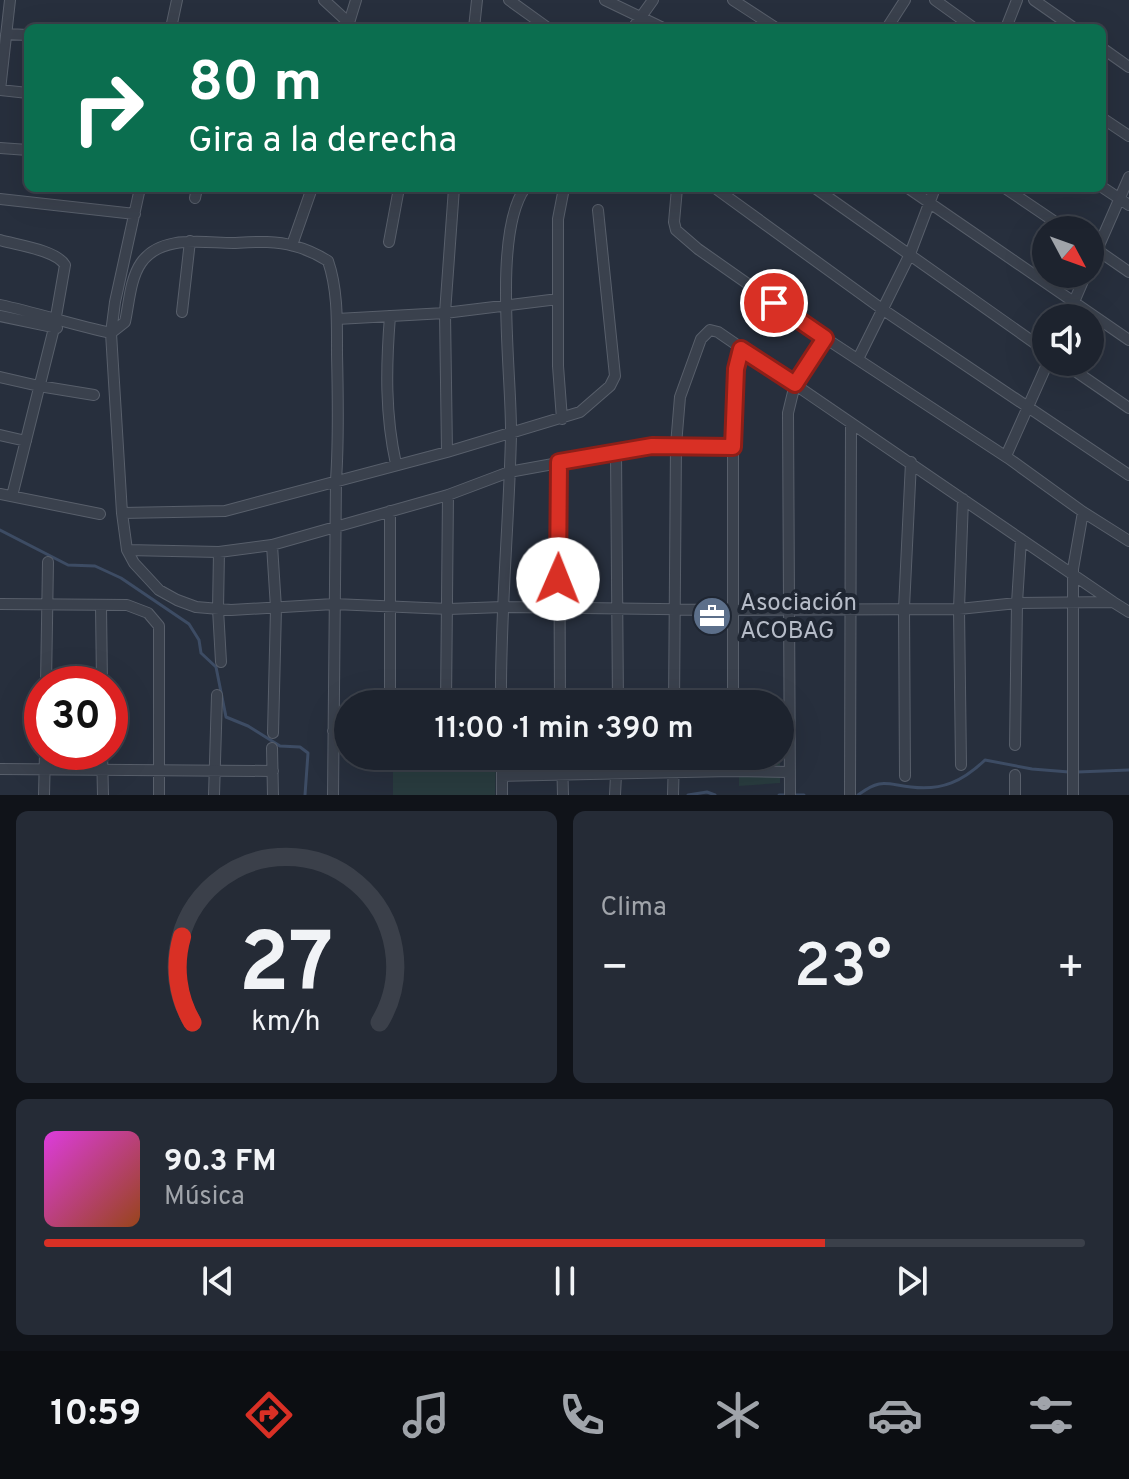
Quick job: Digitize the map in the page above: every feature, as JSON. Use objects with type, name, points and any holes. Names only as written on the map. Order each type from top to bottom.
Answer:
[{"type":"street","points":[[10,0],[0,90],[24,93]]},
{"type":"street","points":[[172,24],[177,0]]},
{"type":"street","points":[[324,0],[346,24]]},
{"type":"street","points":[[349,24],[356,0]]},
{"type":"street","points":[[474,24],[477,0]]},
{"type":"street","points":[[509,0],[542,24]]},
{"type":"street","points":[[605,0],[636,23],[653,0]]},
{"type":"street","points":[[733,0],[770,24]]},
{"type":"street","points":[[890,24],[905,0]]},
{"type":"street","points":[[935,0],[968,24]]},
{"type":"street","points":[[1008,24],[1017,0]]},
{"type":"street","points":[[1034,0],[1068,24]]},
{"type":"street","points":[[6,34],[24,35]]},
{"type":"street","points":[[1106,51],[1129,67]]},
{"type":"street","points":[[1106,121],[1129,136]]},
{"type":"street","points":[[0,148],[24,150]]},
{"type":"street","points":[[1104,233],[1124,202],[1129,177]]},
{"type":"street","points":[[1106,190],[1124,202]]},
{"type":"street","points":[[139,192],[111,333],[127,550],[144,577],[159,590],[196,607],[276,608],[334,604],[449,609],[959,609],[1017,603],[1113,602]]},
{"type":"street","points":[[292,245],[311,192]]},
{"type":"street","points":[[389,242],[398,192]]},
{"type":"street","points":[[447,452],[445,313],[454,192]]},
{"type":"street","points":[[501,690],[511,433],[507,306],[511,224],[519,192]]},
{"type":"street","points":[[562,419],[558,219],[563,192]]},
{"type":"street","points":[[677,192],[674,222],[683,237],[825,338],[1129,541]]},
{"type":"street","points":[[721,192],[882,309],[1129,475]]},
{"type":"street","points":[[821,192],[1032,341]]},
{"type":"street","points":[[914,192],[1129,340]]},
{"type":"street","points":[[858,359],[910,254],[933,192]]},
{"type":"street","points":[[1011,192],[1046,216]]},
{"type":"street","points":[[0,199],[135,214]]},
{"type":"street","points":[[122,513],[225,511],[250,506],[580,412],[614,381],[598,210]]},
{"type":"street","points":[[0,240],[61,258],[65,265],[55,323],[12,496]]},
{"type":"street","points":[[182,312],[190,241]]},
{"type":"street","points":[[0,316],[111,333],[125,322],[132,286],[141,263],[155,250],[190,241],[292,245],[328,261],[337,319],[339,434],[333,795]]},
{"type":"street","points":[[1104,255],[1129,272]]},
{"type":"street","points":[[1074,304],[1080,288]]},
{"type":"street","points":[[337,319],[445,313],[558,299]]},
{"type":"street","points":[[0,305],[55,323]]},
{"type":"street","points":[[390,316],[385,368],[389,430],[396,464]]},
{"type":"street","points":[[674,690],[676,445],[680,397],[701,339],[710,330],[718,332],[1129,612]]},
{"type":"street","points":[[790,791],[788,413],[795,384],[825,338]]},
{"type":"street","points":[[733,690],[733,447],[736,369],[741,349]]},
{"type":"street","points":[[1006,456],[1041,376]]},
{"type":"street","points":[[1082,376],[1129,408]]},
{"type":"street","points":[[0,377],[94,395]]},
{"type":"street","points":[[850,795],[848,609],[851,423]]},
{"type":"street","points":[[0,435],[26,441]]},
{"type":"street","points":[[127,550],[219,552],[272,545],[448,495],[509,472],[616,452],[676,445],[733,447]]},
{"type":"street","points":[[616,452],[618,690]]},
{"type":"street","points":[[559,462],[560,690]]},
{"type":"street","points":[[905,776],[904,608],[911,462]]},
{"type":"street","points":[[0,494],[100,514]]},
{"type":"street","points":[[446,690],[448,495]]},
{"type":"street","points":[[961,765],[959,609],[963,499]]},
{"type":"street","points":[[390,511],[390,690]]},
{"type":"street","points":[[1073,792],[1073,573],[1083,512]]},
{"type":"street","points":[[1015,745],[1021,539]]},
{"type":"street","points":[[272,545],[276,608],[273,733]]},
{"type":"street","points":[[219,552],[221,662]]},
{"type":"street","points":[[46,666],[48,562]]},
{"type":"street","points":[[0,604],[127,605],[155,619],[159,626],[159,795]]},
{"type":"street","points":[[101,606],[102,666]]},
{"type":"street","points":[[214,795],[217,695]]},
{"type":"street","points":[[272,748],[273,795]]},
{"type":"street","points":[[0,769],[24,768]]},
{"type":"street","points":[[128,769],[273,771]]},
{"type":"street","points":[[44,770],[44,795]]},
{"type":"street","points":[[103,770],[103,795]]},
{"type":"street","points":[[502,770],[502,795]]},
{"type":"street","points":[[562,770],[563,795]]},
{"type":"street","points":[[615,795],[616,770]]},
{"type":"street","points":[[502,776],[674,771],[790,772]]},
{"type":"street","points":[[673,795],[674,771]]},
{"type":"street","points":[[1015,775],[1015,795]]},
{"type":"shaded area","points":[[393,770],[496,770],[495,795],[393,795]]},
{"type":"shaded area","points":[[739,770],[780,770],[780,783],[739,786]]},
{"type":"waterway","points":[[0,530],[68,565],[95,566],[121,578],[189,624],[199,640],[201,653],[216,667],[226,717],[248,726],[280,746],[300,747],[308,753],[305,795]]},
{"type":"waterway","points":[[858,795],[872,786],[883,784],[922,788],[942,786],[969,774],[985,760],[1069,772]]},
{"type":"waterway","points":[[1077,772],[1129,770]]},
{"type":"waterway","points":[[688,795],[707,792],[715,795]]},
{"type":"waterway","points":[[779,795],[804,795]]},
{"type":"place","name":"Asociación ACOBAG","points":[[712,616]]},
{"type":"route","points":[[558,579],[559,462],[652,446],[733,447],[736,369],[741,349],[795,384],[825,338],[774,303]]}]
